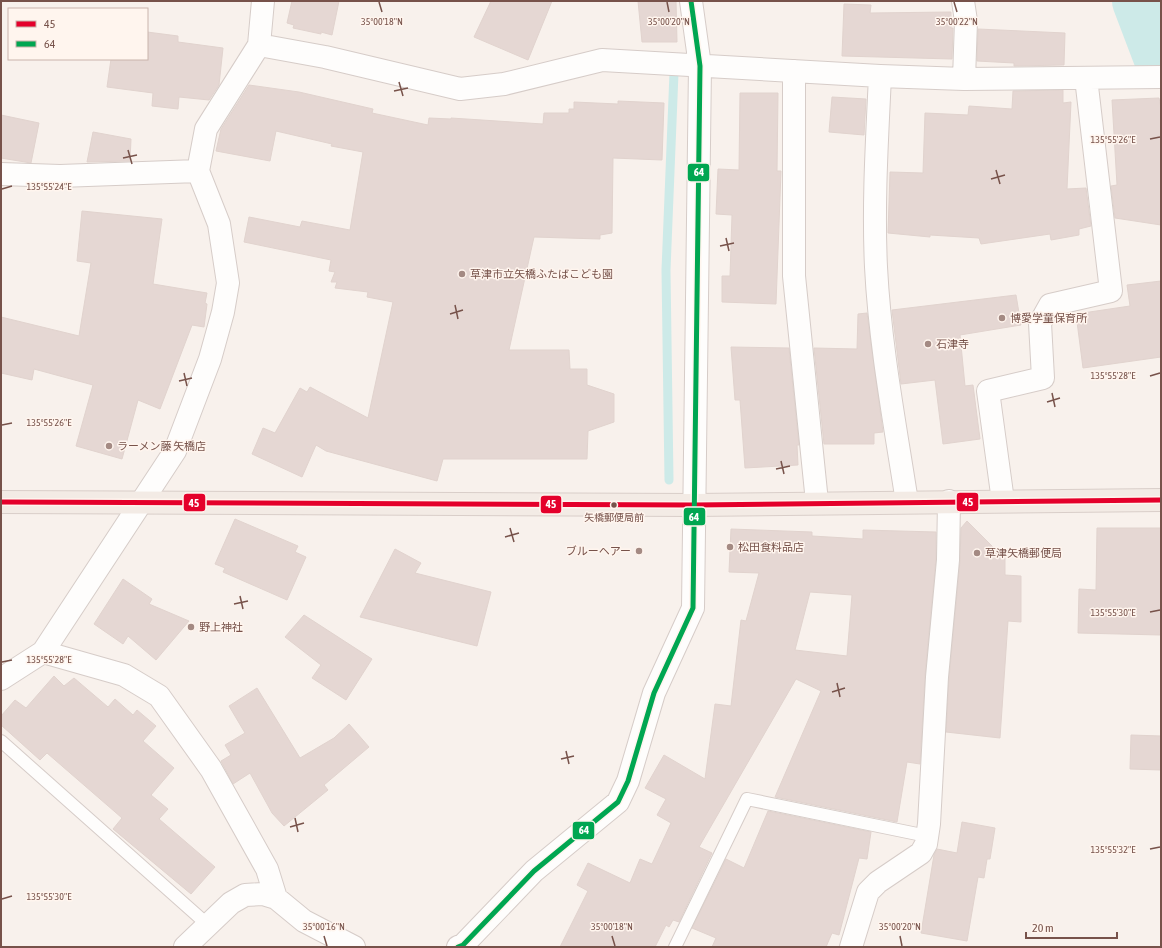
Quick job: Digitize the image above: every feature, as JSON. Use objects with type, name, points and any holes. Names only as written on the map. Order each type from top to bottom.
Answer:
[{"type":"main road","points":[[1,502],[694,505],[1002,500],[1161,500]]},
{"type":"street","points":[[1,679],[43,652],[175,451],[210,359],[223,312],[228,283],[219,224],[198,171],[206,129],[260,45],[263,1]]},
{"type":"street","points":[[462,946],[534,870],[618,802],[628,781],[654,693],[693,608],[700,66],[690,1]]},
{"type":"street","points":[[963,1],[966,21],[964,79]]},
{"type":"street","points":[[260,45],[325,57],[460,89],[504,84],[602,60],[880,76],[964,79],[1159,77]]},
{"type":"street","points":[[794,71],[794,276],[817,502]]},
{"type":"street","points":[[880,76],[874,217],[876,268],[886,365],[907,502]]},
{"type":"street","points":[[1002,500],[988,391],[1043,378],[1040,323],[1050,305],[1111,291],[1086,78]]},
{"type":"street","points":[[1,174],[60,176],[198,171]]},
{"type":"street","points":[[851,947],[868,892],[878,882],[921,853],[926,844],[937,677],[948,560],[949,501]]},
{"type":"street","points":[[43,652],[124,675],[159,696],[210,769],[267,869],[276,898]]},
{"type":"street","points":[[185,947],[231,903],[245,895],[263,894],[276,898],[304,921],[354,947]]},
{"type":"lane","points":[[1,741],[208,925]]},
{"type":"lane","points":[[675,947],[747,799],[927,836]]},
{"type":"building","points":[[292,1],[339,1],[332,35],[293,28],[294,25],[287,23]]},
{"type":"building","points":[[491,1],[552,1],[528,60],[474,37]]},
{"type":"building","points":[[638,1],[676,1],[677,42],[642,42]]},
{"type":"building","points":[[844,4],[871,5],[870,13],[951,12],[951,28],[953,28],[952,59],[842,56]]},
{"type":"building","points":[[978,29],[1065,33],[1064,65],[1014,66],[1014,63],[977,61]]},
{"type":"building","points":[[148,32],[178,36],[178,42],[223,48],[219,85],[209,100],[179,97],[178,109],[152,106],[153,93],[107,87],[111,60],[148,60]]},
{"type":"building","points":[[249,85],[299,92],[373,109],[372,113],[428,125],[429,118],[543,124],[544,113],[569,113],[569,109],[574,109],[574,102],[618,104],[618,101],[664,103],[662,160],[613,158],[612,233],[600,235],[600,239],[534,237],[509,350],[569,350],[570,369],[587,369],[587,385],[614,394],[614,422],[588,431],[587,459],[443,459],[437,481],[326,451],[316,445],[302,477],[252,454],[263,428],[275,433],[300,388],[307,392],[310,387],[368,418],[393,302],[367,297],[368,292],[335,288],[337,282],[331,282],[335,272],[329,271],[331,260],[244,242],[249,217],[300,227],[302,221],[350,230],[363,152],[331,146],[332,144],[276,131],[270,161],[216,151],[221,129]]},
{"type":"building","points":[[1063,90],[1063,103],[1071,102],[1067,189],[1086,188],[1091,226],[1079,229],[1079,235],[1051,240],[1050,234],[981,244],[979,238],[930,235],[930,237],[888,233],[890,172],[923,173],[925,113],[968,115],[969,106],[1012,109],[1013,91]]},
{"type":"building","points":[[740,93],[778,93],[777,171],[781,171],[776,304],[722,302],[722,276],[730,276],[732,215],[716,214],[718,169],[739,170]]},
{"type":"building","points":[[832,97],[866,99],[864,135],[829,132]]},
{"type":"building","points":[[1159,98],[1161,107],[1161,225],[1115,218],[1111,186],[1117,185],[1112,100]]},
{"type":"building","points":[[1,115],[39,123],[31,163],[1,158]]},
{"type":"building","points":[[93,132],[131,139],[130,161],[87,162]]},
{"type":"building","points":[[82,211],[162,219],[153,284],[207,293],[204,327],[192,325],[160,409],[138,400],[122,459],[76,446],[93,385],[34,369],[32,380],[1,373],[1,317],[79,336],[91,263],[77,261]]},
{"type":"building","points":[[1161,281],[1161,357],[1083,368],[1076,314],[1130,306],[1127,285]]},
{"type":"building","points":[[1016,295],[1021,325],[960,335],[965,386],[973,385],[980,439],[943,444],[935,380],[901,384],[892,310]]},
{"type":"building","points":[[867,313],[883,432],[874,433],[874,444],[824,444],[814,348],[857,349],[858,314]]},
{"type":"building","points":[[731,347],[789,348],[799,445],[797,445],[798,465],[745,468],[740,400],[735,400]]},
{"type":"building","points":[[235,519],[298,546],[295,552],[306,557],[287,600],[223,572],[225,568],[215,564]]},
{"type":"building","points":[[967,521],[995,549],[1005,550],[1005,575],[1021,576],[1021,622],[1008,621],[1000,738],[946,732],[949,678],[960,561],[961,528]]},
{"type":"building","points":[[1097,528],[1161,528],[1161,635],[1078,633],[1079,589],[1096,590]]},
{"type":"building","points":[[731,529],[812,532],[812,536],[863,539],[863,530],[936,532],[936,559],[925,676],[920,764],[907,762],[897,822],[775,797],[821,691],[796,679],[699,847],[712,853],[679,922],[673,920],[669,927],[666,925],[655,947],[560,947],[588,891],[577,885],[588,863],[630,883],[640,859],[652,864],[671,823],[657,815],[666,799],[645,788],[664,755],[705,779],[715,704],[731,706],[741,620],[746,621],[759,573],[729,572]],"holes":[[[810,592],[852,595],[847,656],[795,650]]]},
{"type":"building","points":[[395,549],[421,563],[415,573],[491,592],[477,646],[360,617]]},
{"type":"building","points":[[123,579],[152,599],[149,604],[189,621],[156,660],[128,636],[123,644],[94,624]]},
{"type":"building","points":[[304,615],[372,659],[346,700],[312,678],[321,665],[285,637]]},
{"type":"building","points":[[54,676],[64,686],[74,678],[108,707],[115,699],[133,715],[137,710],[156,726],[143,741],[174,768],[151,795],[168,809],[159,819],[215,867],[191,894],[113,829],[122,818],[47,753],[40,760],[1,725],[1,716],[15,700],[26,708]]},
{"type":"building","points":[[257,688],[300,758],[334,738],[349,724],[369,747],[324,785],[328,790],[284,826],[272,813],[250,773],[233,784],[221,761],[231,755],[225,745],[245,733],[229,706]]},
{"type":"building","points":[[1131,735],[1161,736],[1161,770],[1130,769]]},
{"type":"building","points":[[768,811],[871,832],[867,859],[859,858],[839,935],[832,933],[826,947],[712,947],[716,938],[692,928],[726,859],[744,868]]},
{"type":"building","points":[[962,822],[995,828],[990,859],[987,859],[984,878],[978,877],[967,941],[921,933],[934,855],[937,849],[957,853]]},
{"type":"waterway","points":[[1139,1],[1161,59]]},
{"type":"waterway","points":[[669,480],[666,270],[674,73]]},
{"type":"transit line","name":"64","points":[[458,947],[463,945],[534,871],[618,802],[628,781],[654,693],[693,608],[700,66],[691,1]]},
{"type":"transit line","name":"45","points":[[1,502],[694,505],[1161,500]]},
{"type":"place","name":"草津市立矢橋ふたばこども園","points":[[462,274]]},
{"type":"place","name":"博愛学童保育所","points":[[1002,318]]},
{"type":"place","name":"石津寺","points":[[928,344]]},
{"type":"place","name":"ラーメン藤 矢橋店","points":[[109,446]]},
{"type":"place","name":"矢橋郵便局前","points":[[614,505]]},
{"type":"place","name":"松田食料品店","points":[[730,547]]},
{"type":"place","name":"ブルーヘアー","points":[[639,551]]},
{"type":"place","name":"草津矢橋郵便局","points":[[977,553]]},
{"type":"place","name":"野上神社","points":[[191,627]]}]
